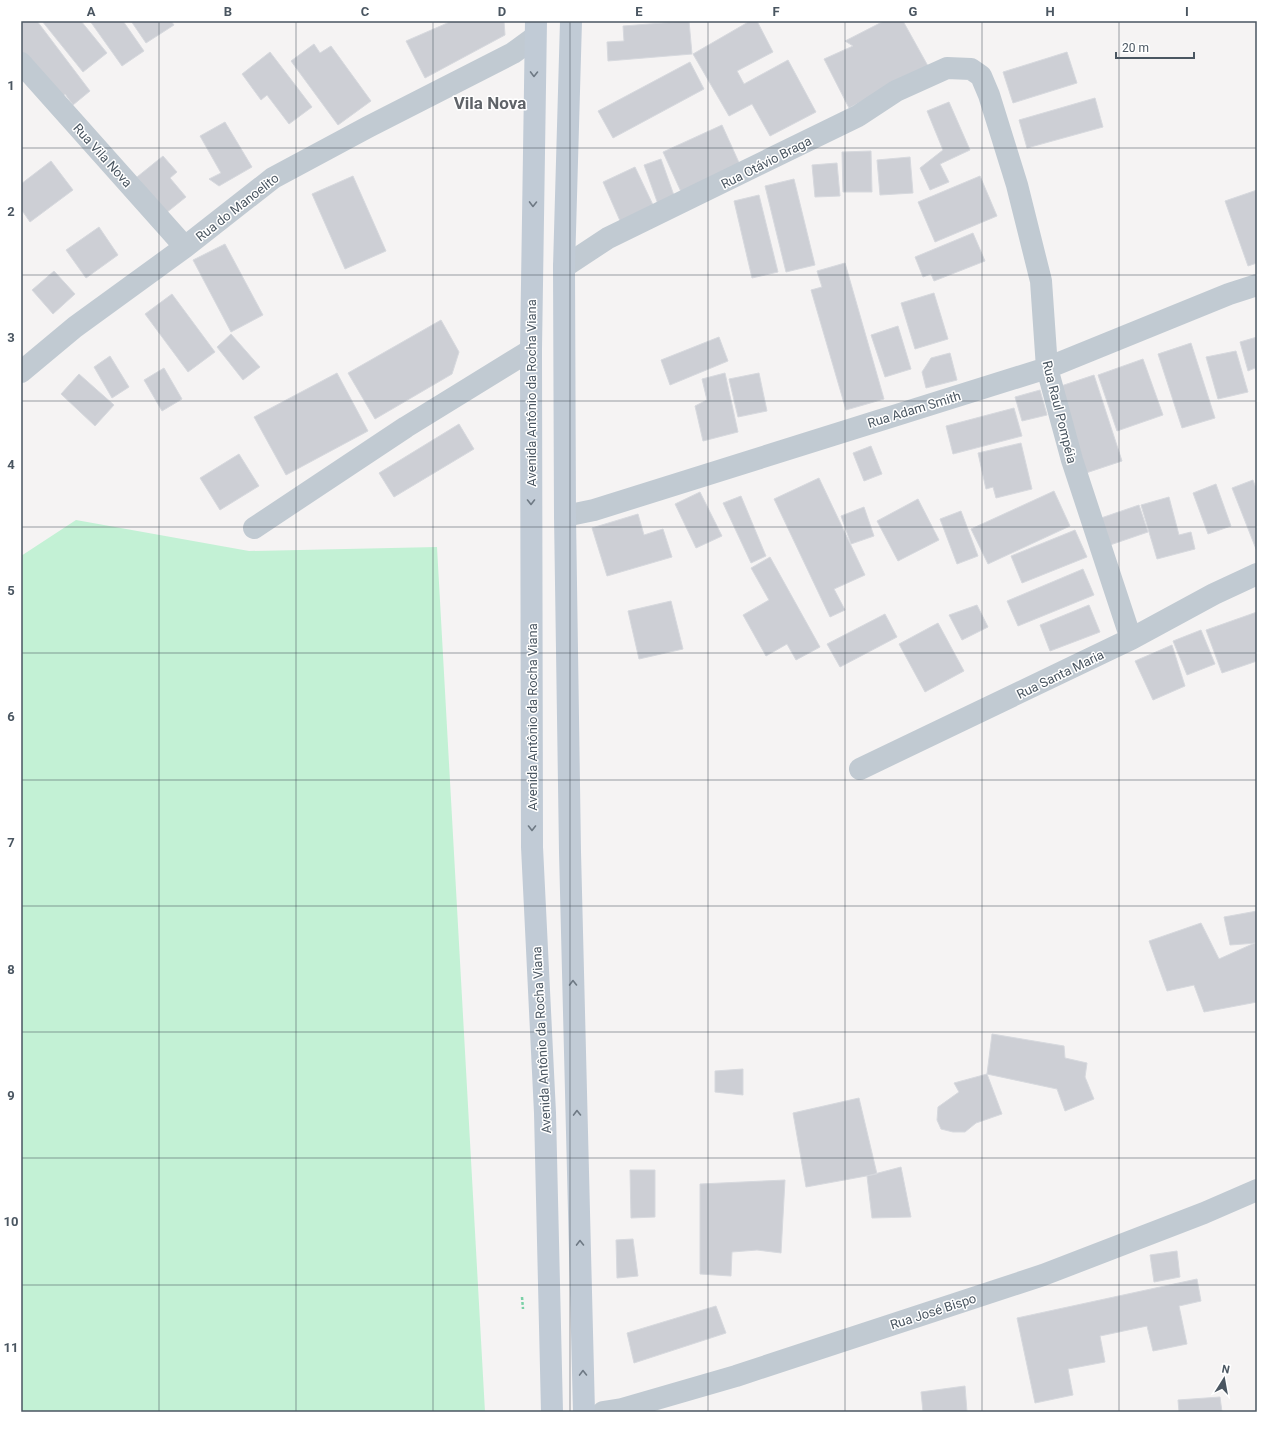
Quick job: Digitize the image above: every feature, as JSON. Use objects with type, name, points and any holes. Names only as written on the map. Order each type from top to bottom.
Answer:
[{"type":"main road","points":[[571,21],[564,267],[565,516],[570,852],[584,1412]]},
{"type":"main road","name":"Avenida Antônio da Rocha Viana","points":[[535,29],[531,350],[532,847],[545,1113],[552,1412]]},
{"type":"street","name":"Rua do Manoelito","points":[[21,372],[75,327],[186,247],[273,178],[375,123],[513,53],[535,29]]},
{"type":"street","name":"Rua Vila Nova","points":[[21,63],[186,247]]},
{"type":"street","name":"Rua Otávio Braga","points":[[564,267],[608,238],[858,116],[896,92],[934,73],[947,68],[971,69]]},
{"type":"street","name":"Rua Raul Pompéia","points":[[971,69],[981,76],[989,95],[1019,192],[1041,281],[1047,368],[1072,460],[1130,639]]},
{"type":"street","name":"Rua Adam Smith","points":[[565,516],[594,510],[1047,368],[1221,297],[1257,285]]},
{"type":"street","points":[[254,528],[406,427],[531,350]]},
{"type":"street","name":"Rua Santa Maria","points":[[860,769],[1130,639],[1214,594],[1257,574]]},
{"type":"street","name":"Rua José Bispo","points":[[603,1412],[622,1409],[736,1376],[1043,1275],[1204,1213],[1257,1190]]},
{"type":"green space","points":[[76,520],[249,551],[437,547],[485,1412],[21,1412],[21,556]]},
{"type":"building","points":[[21,21],[37,21],[90,91],[73,105],[65,94],[56,101],[21,55]]},
{"type":"building","points":[[42,21],[81,21],[107,53],[83,72]]},
{"type":"building","points":[[90,21],[123,21],[144,51],[122,66]]},
{"type":"building","points":[[131,21],[171,21],[174,25],[146,43]]},
{"type":"building","points":[[452,21],[504,21],[505,35],[425,78],[406,41]]},
{"type":"building","points":[[689,21],[692,54],[608,61],[607,42],[624,41],[623,26]]},
{"type":"building","points":[[750,21],[757,21],[773,52],[737,71],[744,84],[788,60],[816,112],[770,136],[752,104],[729,116],[693,54]]},
{"type":"building","points":[[884,21],[903,21],[928,66],[849,108],[824,59],[853,46],[845,41]]},
{"type":"building","points":[[314,44],[320,53],[331,46],[371,101],[338,125],[291,61]]},
{"type":"building","points":[[270,52],[312,107],[289,124],[267,95],[261,100],[242,74]]},
{"type":"building","points":[[1067,52],[1077,83],[1013,103],[1003,72]]},
{"type":"building","points":[[690,62],[704,89],[613,138],[598,111]]},
{"type":"building","points":[[1095,98],[1103,127],[1027,148],[1019,120]]},
{"type":"building","points":[[949,102],[970,150],[940,164],[949,182],[930,190],[920,168],[943,150],[927,111]]},
{"type":"building","points":[[225,122],[252,167],[219,186],[209,179],[221,173],[200,136]]},
{"type":"building","points":[[722,125],[741,167],[682,194],[663,152]]},
{"type":"building","points":[[871,151],[872,192],[843,192],[842,152]]},
{"type":"building","points":[[163,156],[177,172],[170,178],[186,197],[166,213],[137,177]]},
{"type":"building","points":[[910,157],[913,193],[880,195],[877,160]]},
{"type":"building","points":[[661,159],[676,201],[659,207],[644,165]]},
{"type":"building","points":[[51,161],[73,190],[30,222],[21,209],[21,184]]},
{"type":"building","points":[[837,163],[840,196],[815,197],[812,165]]},
{"type":"building","points":[[635,167],[654,207],[621,223],[603,182]]},
{"type":"building","points":[[353,176],[386,251],[345,269],[312,194]]},
{"type":"building","points":[[980,176],[997,216],[935,242],[918,202]]},
{"type":"building","points":[[794,179],[815,265],[786,272],[765,186]]},
{"type":"building","points":[[1257,190],[1257,263],[1248,266],[1225,201]]},
{"type":"building","points":[[759,195],[778,272],[752,278],[734,201]]},
{"type":"building","points":[[99,227],[118,255],[86,278],[66,250]]},
{"type":"building","points":[[973,233],[985,261],[934,281],[931,274],[923,277],[915,257]]},
{"type":"building","points":[[225,244],[263,315],[231,332],[193,260]]},
{"type":"building","points":[[845,263],[884,399],[846,410],[811,290],[822,287],[817,271]]},
{"type":"building","points":[[54,271],[75,294],[53,314],[32,290]]},
{"type":"building","points":[[934,293],[948,339],[915,349],[901,303]]},
{"type":"building","points":[[172,294],[215,352],[188,372],[145,314]]},
{"type":"building","points":[[441,320],[459,352],[452,374],[375,419],[348,373]]},
{"type":"building","points":[[898,326],[911,369],[885,377],[871,335]]},
{"type":"building","points":[[231,334],[260,367],[243,380],[217,347]]},
{"type":"building","points":[[719,337],[728,361],[670,385],[661,360]]},
{"type":"building","points":[[1257,337],[1257,373],[1255,368],[1248,371],[1240,342]]},
{"type":"building","points":[[1191,343],[1215,418],[1182,428],[1158,354]]},
{"type":"building","points":[[1236,351],[1248,392],[1218,399],[1206,357]]},
{"type":"building","points":[[950,353],[957,380],[926,388],[922,372],[931,358]]},
{"type":"building","points":[[110,356],[129,387],[112,398],[94,367]]},
{"type":"building","points":[[1143,359],[1163,415],[1117,431],[1098,375]]},
{"type":"building","points":[[164,368],[182,399],[162,411],[144,380]]},
{"type":"building","points":[[337,373],[368,431],[286,475],[254,417]]},
{"type":"building","points":[[725,373],[738,432],[703,441],[695,406],[707,400],[702,379]]},
{"type":"building","points":[[759,373],[767,411],[738,417],[729,379]]},
{"type":"building","points":[[79,374],[114,405],[95,426],[61,394]]},
{"type":"building","points":[[1094,375],[1122,461],[1086,473],[1058,387]]},
{"type":"building","points":[[1040,390],[1047,415],[1022,421],[1015,397]]},
{"type":"building","points":[[1014,408],[1022,436],[953,454],[946,426]]},
{"type":"building","points":[[459,424],[474,449],[394,497],[379,473]]},
{"type":"building","points":[[1021,443],[1032,489],[996,498],[993,487],[986,489],[978,453]]},
{"type":"building","points":[[871,446],[882,474],[864,481],[853,453]]},
{"type":"building","points":[[239,454],[259,486],[220,510],[200,478]]},
{"type":"building","points":[[819,478],[865,575],[834,589],[845,610],[830,617],[774,499]]},
{"type":"building","points":[[1253,480],[1257,491],[1256,549],[1232,488]]},
{"type":"building","points":[[1216,484],[1231,526],[1208,534],[1193,493]]},
{"type":"building","points":[[1054,491],[1070,526],[988,564],[971,529]]},
{"type":"building","points":[[700,492],[722,536],[696,548],[675,504]]},
{"type":"building","points":[[741,496],[766,556],[751,563],[723,503]]},
{"type":"building","points":[[1169,497],[1179,535],[1191,532],[1195,549],[1157,559],[1141,505]]},
{"type":"building","points":[[918,499],[939,540],[898,561],[877,521]]},
{"type":"building","points":[[1139,505],[1148,532],[1110,545],[1101,518]]},
{"type":"building","points":[[864,507],[874,536],[851,544],[841,516]]},
{"type":"building","points":[[961,511],[978,556],[957,564],[940,519]]},
{"type":"building","points":[[638,514],[644,535],[663,529],[672,557],[607,576],[592,528]]},
{"type":"building","points":[[1075,530],[1087,557],[1022,583],[1011,556]]},
{"type":"building","points":[[770,557],[820,647],[796,660],[787,644],[766,656],[743,615],[769,600],[751,568]]},
{"type":"building","points":[[1083,569],[1094,595],[1018,626],[1007,601]]},
{"type":"building","points":[[671,601],[683,649],[639,659],[628,611]]},
{"type":"building","points":[[977,605],[988,627],[962,640],[949,615]]},
{"type":"building","points":[[1089,605],[1100,632],[1050,651],[1040,625]]},
{"type":"building","points":[[1257,612],[1257,661],[1222,673],[1206,630]]},
{"type":"building","points":[[885,614],[897,637],[840,667],[827,644]]},
{"type":"building","points":[[938,623],[964,671],[925,692],[899,644]]},
{"type":"building","points":[[1201,630],[1215,664],[1187,675],[1173,641]]},
{"type":"building","points":[[1172,645],[1185,686],[1153,700],[1135,661]]},
{"type":"building","points":[[1257,911],[1257,943],[1230,945],[1224,917]]},
{"type":"building","points":[[1201,923],[1219,959],[1257,942],[1257,1002],[1204,1012],[1194,985],[1167,991],[1149,941]]},
{"type":"building","points":[[992,1034],[1064,1046],[1065,1058],[1087,1063],[1085,1077],[1094,1099],[1065,1111],[1057,1089],[987,1074]]},
{"type":"building","points":[[743,1069],[743,1095],[715,1092],[715,1071]]},
{"type":"building","points":[[987,1074],[1002,1114],[976,1123],[965,1132],[953,1132],[941,1129],[937,1120],[938,1107],[959,1092],[954,1083]]},
{"type":"building","points":[[859,1098],[877,1174],[806,1187],[793,1113]]},
{"type":"building","points":[[901,1167],[911,1217],[872,1218],[867,1176]]},
{"type":"building","points":[[630,1170],[655,1170],[655,1217],[631,1218]]},
{"type":"building","points":[[785,1180],[781,1253],[757,1250],[732,1252],[731,1276],[700,1274],[700,1184]]},
{"type":"building","points":[[633,1239],[638,1276],[617,1278],[616,1240]]},
{"type":"building","points":[[1177,1251],[1180,1277],[1154,1282],[1150,1255]]},
{"type":"building","points":[[1197,1279],[1201,1301],[1179,1306],[1187,1344],[1153,1351],[1147,1326],[1100,1336],[1105,1362],[1068,1369],[1073,1395],[1035,1403],[1017,1318]]},
{"type":"building","points":[[716,1306],[726,1333],[634,1363],[627,1333]]},
{"type":"building","points":[[965,1386],[967,1412],[923,1412],[921,1392]]},
{"type":"building","points":[[1220,1397],[1222,1412],[1179,1412],[1178,1400]]},
{"type":"district","name":"Vila Nova","points":[[490,103]]}]
